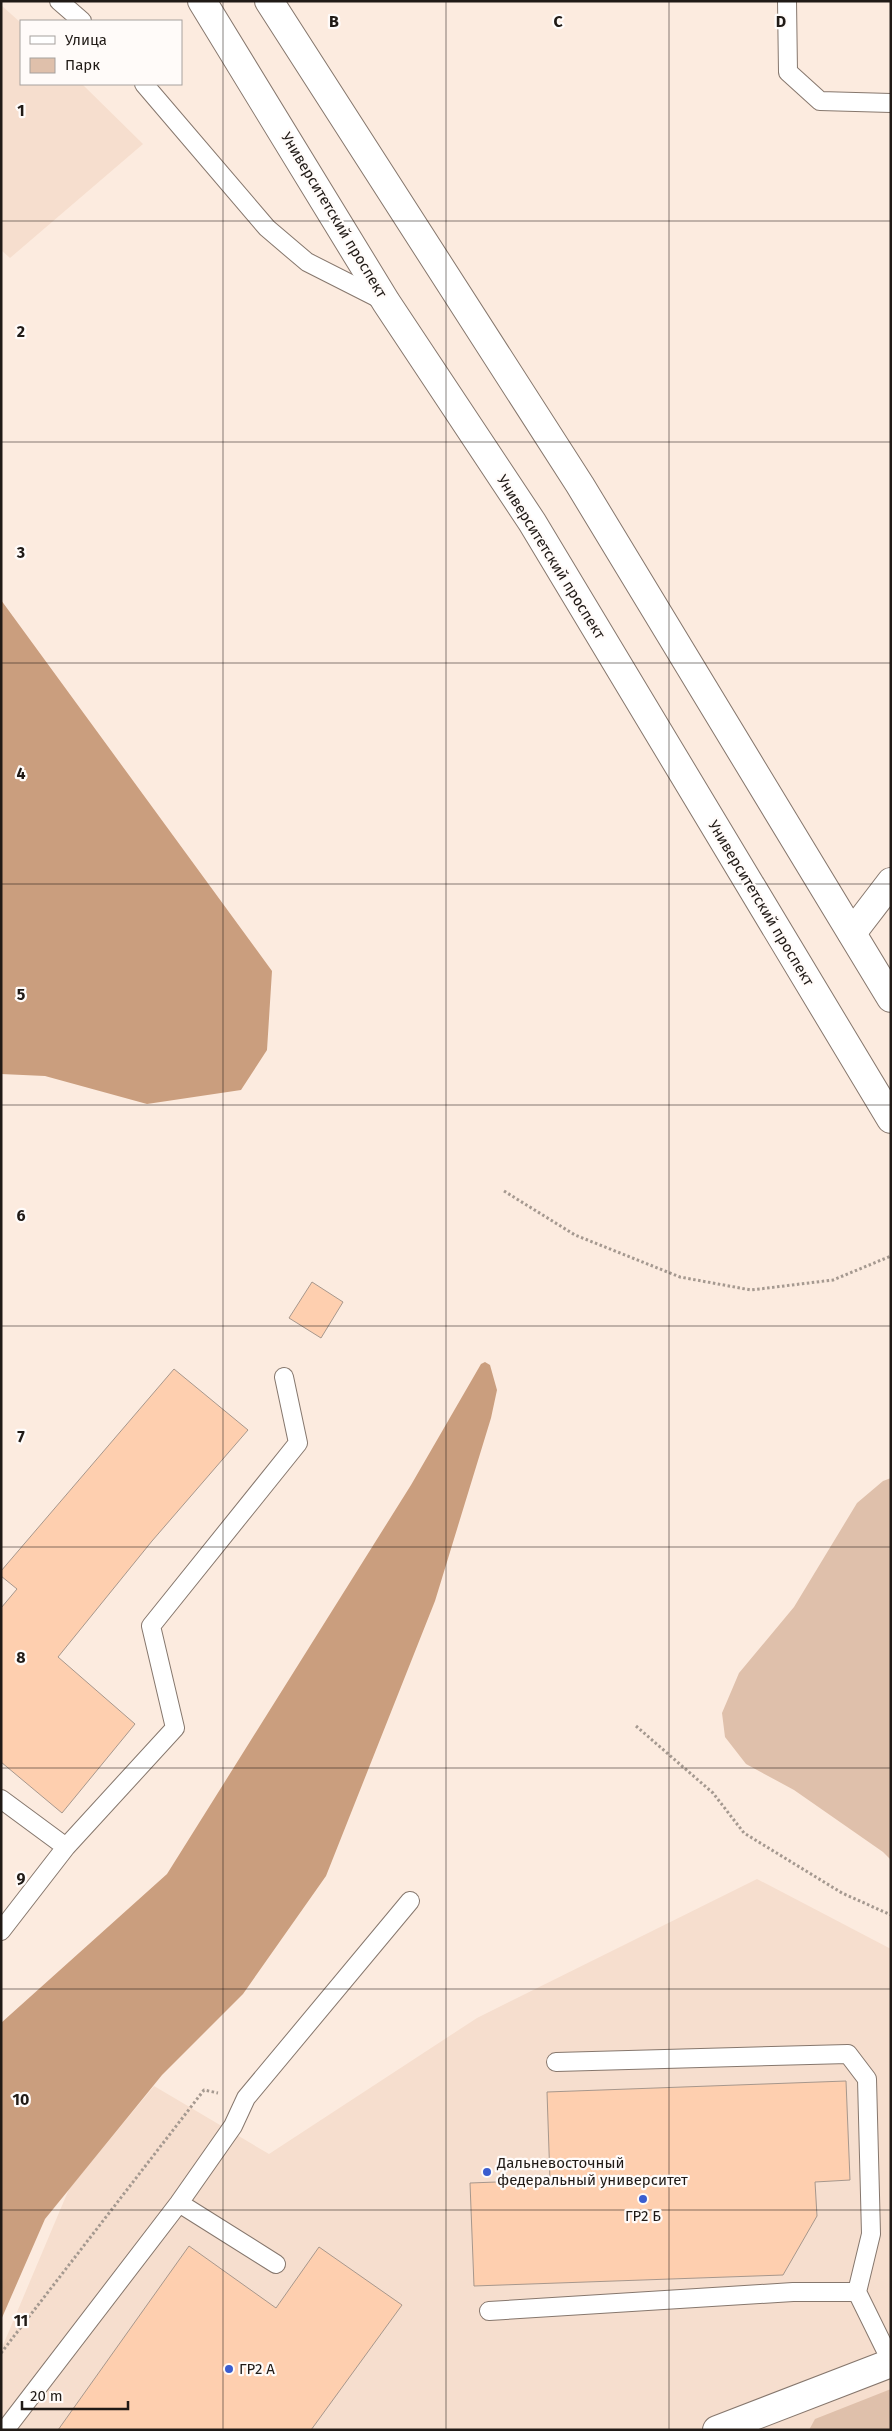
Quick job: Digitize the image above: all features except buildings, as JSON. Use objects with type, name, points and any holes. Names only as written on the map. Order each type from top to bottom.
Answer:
[{"type":"main road","name":"Университетский проспект","points":[[202,1],[386,302],[532,522],[891,1119]]},
{"type":"main road","points":[[269,1],[580,485],[891,998]]},
{"type":"main road","points":[[852,933],[891,882]]},
{"type":"main road","points":[[717,2430],[891,2362]]},
{"type":"lane","points":[[59,1],[81,20]]},
{"type":"lane","points":[[787,1],[788,72],[820,101],[891,102]]},
{"type":"lane","points":[[145,85],[267,228],[307,262],[386,302]]},
{"type":"lane","points":[[1,1931],[66,1847],[175,1728],[151,1626],[298,1443],[284,1377]]},
{"type":"lane","points":[[1,1799],[66,1847]]},
{"type":"lane","points":[[5,2430],[179,2203],[233,2126],[246,2098],[410,1901]]},
{"type":"lane","points":[[556,2062],[848,2054],[867,2079],[871,2234],[857,2292],[891,2362]]},
{"type":"lane","points":[[179,2203],[276,2264]]},
{"type":"lane","points":[[489,2311],[793,2292],[857,2292]]},
{"type":"path","points":[[504,1191],[575,1235],[680,1277],[751,1290],[834,1280],[891,1256]]},
{"type":"path","points":[[636,1726],[713,1793],[744,1833],[842,1893],[891,1916]]},
{"type":"path","points":[[1,2354],[204,2090],[246,2098]]},
{"type":"shaded area","points":[[1,5],[20,22],[20,85],[83,85],[143,144],[10,258],[1,250]]},
{"type":"shaded area","points":[[1,600],[272,971],[267,1050],[241,1090],[147,1104],[45,1076],[1,1074]]},
{"type":"shaded area","points":[[485,1362],[490,1365],[497,1390],[491,1418],[435,1601],[326,1876],[243,1994],[162,2075],[45,2219],[1,2320],[1,2023],[167,1874],[411,1485],[481,1364]]},
{"type":"shaded area","name":"Дальневосточный федеральный университет","points":[[757,1879],[891,1949],[891,2430],[1,2430],[1,2350],[69,2189],[154,2086],[269,2154],[477,2018]]},
{"type":"green space","points":[[891,1478],[891,1860],[883,1852],[794,1790],[746,1764],[725,1737],[722,1713],[739,1673],[794,1607],[857,1503],[883,1481]]},
{"type":"green space","points":[[891,2389],[891,2430],[809,2430],[815,2419]]},
{"type":"place","name":"Дальневосточный федеральный университет","points":[[487,2172]]},
{"type":"place","name":"ГР2 Б","points":[[643,2199]]},
{"type":"place","name":"ГР2 А","points":[[229,2369]]}]
